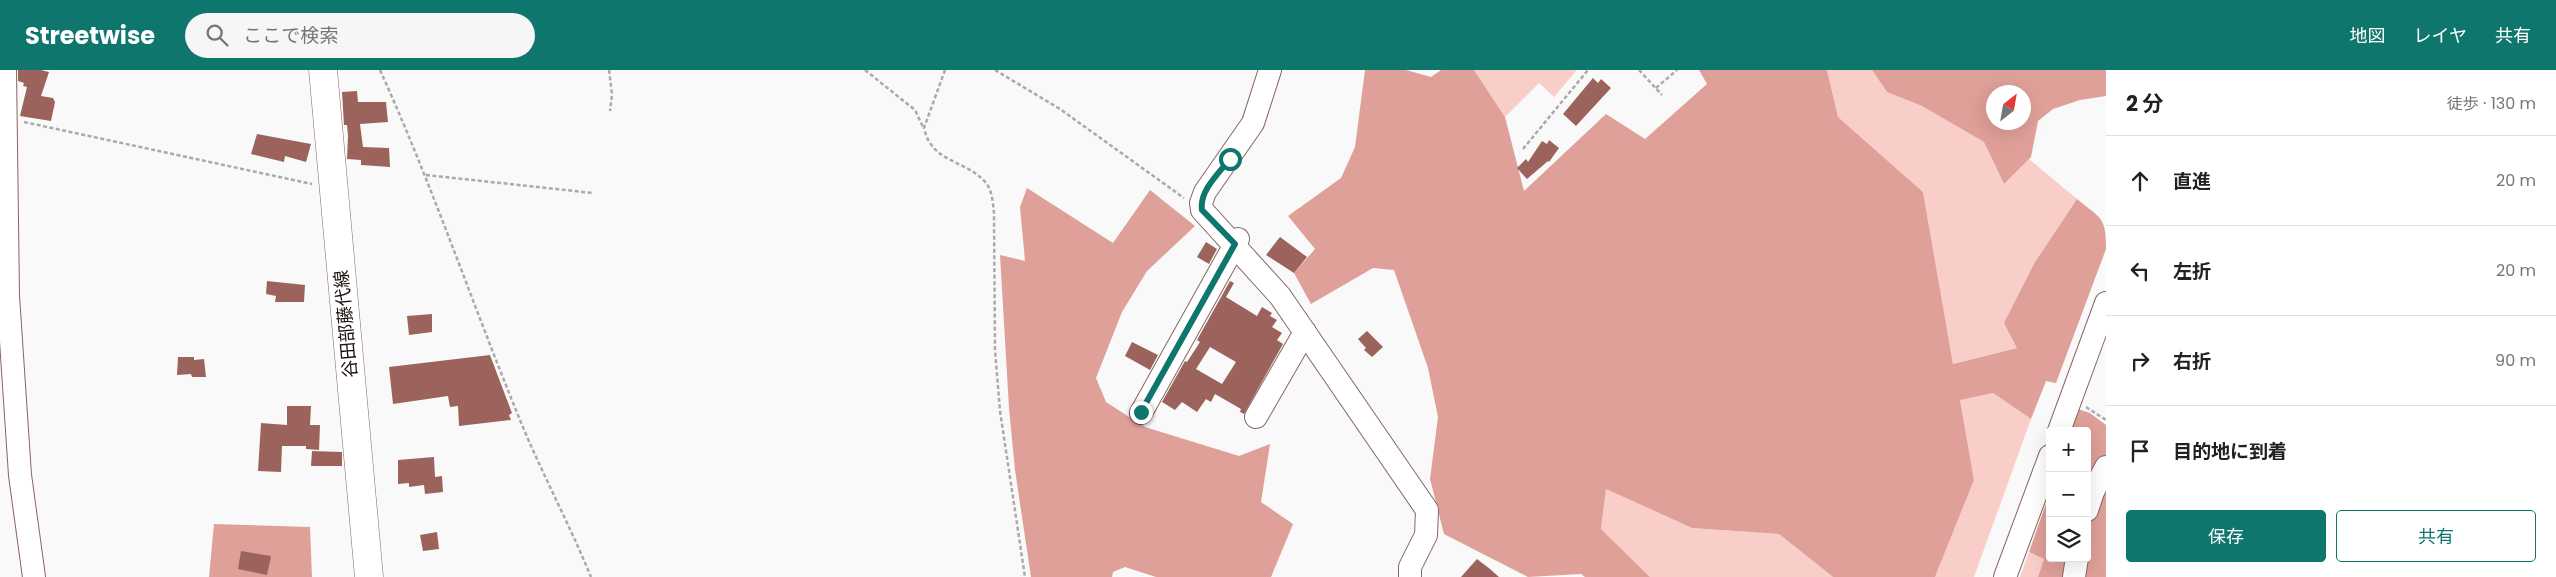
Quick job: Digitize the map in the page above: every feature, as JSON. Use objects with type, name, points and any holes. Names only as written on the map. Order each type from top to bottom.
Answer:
[{"type":"main road","name":"谷田部藤代線","points":[[323,70],[369,577]]},
{"type":"street","points":[[1270,70],[1253,123],[1205,192],[1201,202],[1202,210],[1236,242],[1280,296],[1427,510],[1426,535],[1410,567],[1410,577]]},
{"type":"street","points":[[4,78],[8,296],[20,475],[34,577]]},
{"type":"street","points":[[1141,412],[1236,242]]},
{"type":"street","points":[[2061,427],[2106,303]]},
{"type":"street","points":[[1256,418],[1305,332]]},
{"type":"street","points":[[2006,577],[2046,467]]},
{"type":"street","points":[[2091,496],[2106,467]]},
{"type":"street","points":[[2074,577],[2076,562]]},
{"type":"path","points":[[380,70],[426,175],[525,432],[571,528],[591,577]]},
{"type":"path","points":[[609,70],[612,94],[610,111]]},
{"type":"path","points":[[865,70],[915,110],[924,128],[926,137],[935,151],[970,171],[986,183],[990,191],[994,213],[995,350],[1000,402],[1025,577]]},
{"type":"path","points":[[924,128],[946,70]]},
{"type":"path","points":[[995,70],[1060,109],[1202,210]]},
{"type":"path","points":[[1523,149],[1588,70]]},
{"type":"path","points":[[1639,70],[1662,95]]},
{"type":"path","points":[[1656,88],[1677,70]]},
{"type":"path","points":[[6,119],[333,187]]},
{"type":"path","points":[[426,175],[593,193]]},
{"type":"path","points":[[2070,402],[2089,409],[2106,420]]},
{"type":"shaded area","points":[[1365,70],[1406,70],[1431,77],[1441,70],[1474,70],[1505,117],[1524,191],[1606,114],[1645,139],[1707,84],[1699,70],[1827,70],[1838,117],[1923,192],[1953,364],[2017,348],[2004,323],[2035,262],[2077,199],[2097,215],[2105,230],[2106,249],[2056,383],[2046,381],[2031,419],[1993,393],[1960,400],[1974,480],[1935,577],[1833,577],[1779,534],[1692,528],[1606,489],[1601,529],[1650,577],[1585,577],[1581,574],[1528,577],[1444,534],[1430,479],[1438,417],[1428,368],[1394,270],[1373,268],[1311,304],[1294,273],[1315,249],[1288,216],[1341,178],[1355,147]]},
{"type":"shaded area","points":[[1474,70],[1576,71],[1554,97],[1539,83],[1505,117]]},
{"type":"shaded area","points":[[1827,70],[1872,70],[1887,92],[1922,106],[1984,142],[2004,184],[2029,159],[2077,199],[2035,262],[2017,348],[1953,364],[1923,192],[1838,117]]},
{"type":"shaded area","points":[[1872,70],[2106,70],[2106,96],[2080,100],[2053,109],[2038,121],[2031,157],[2004,184],[1984,142],[1922,106],[1887,92]]},
{"type":"shaded area","points":[[1027,188],[1113,243],[1150,190],[1195,226],[1147,271],[1122,312],[1096,378],[1106,402],[1145,427],[1239,456],[1270,444],[1261,502],[1293,524],[1271,577],[1156,577],[1125,567],[1113,572],[1112,577],[1031,577],[1015,470],[1009,408],[1000,255],[1025,261],[1020,207]]},
{"type":"shaded area","points":[[1993,393],[2031,419],[1974,577],[1935,577],[1974,480],[1960,400]]},
{"type":"shaded area","points":[[2078,409],[2090,413],[2106,425],[2106,459],[2091,485],[2091,427],[2071,427]]},
{"type":"shaded area","points":[[2106,480],[2106,577],[2079,577],[2085,562],[2091,562],[2091,518]]},
{"type":"shaded area","points":[[1606,489],[1692,528],[1779,534],[1833,577],[1650,577],[1601,529]]},
{"type":"shaded area","points":[[2046,503],[2046,562],[2069,562],[2067,577],[2038,577],[2044,559],[2029,552]]},
{"type":"shaded area","points":[[214,524],[310,527],[312,577],[209,577]]},
{"type":"shaded area","points":[[2029,552],[2044,559],[2038,577],[2020,577]]},
{"type":"building","points":[[18,70],[49,72],[41,96],[53,98],[55,102],[51,121],[20,116],[27,87],[23,86],[24,83],[18,81]]},
{"type":"building","points":[[1593,78],[1598,83],[1601,79],[1611,88],[1576,126],[1563,114]]},
{"type":"building","points":[[357,91],[358,102],[386,102],[388,122],[360,124],[363,147],[389,148],[390,167],[361,165],[361,160],[347,159],[348,136],[347,125],[344,125],[342,92]]},
{"type":"building","points":[[257,134],[311,144],[306,162],[285,156],[284,162],[251,154]]},
{"type":"building","points":[[1549,140],[1559,148],[1549,162],[1527,179],[1517,168],[1526,159],[1528,162],[1542,141],[1547,144]]},
{"type":"building","points":[[1280,237],[1307,257],[1294,273],[1266,255]]},
{"type":"building","points":[[1206,242],[1217,249],[1209,264],[1197,257]]},
{"type":"building","points":[[267,281],[305,285],[304,302],[275,302],[276,296],[266,294]]},
{"type":"building","points":[[1230,281],[1234,283],[1226,297],[1257,316],[1262,307],[1272,313],[1270,316],[1277,320],[1272,327],[1282,333],[1277,340],[1283,344],[1244,414],[1240,412],[1241,409],[1215,394],[1211,402],[1206,399],[1197,412],[1182,402],[1175,410],[1162,402],[1185,361],[1187,362],[1200,342],[1197,340]],"holes":[[[1210,347],[1236,362],[1222,384],[1196,369]]]},
{"type":"building","points":[[432,314],[432,332],[409,335],[407,316]]},
{"type":"building","points":[[1367,331],[1383,347],[1372,357],[1364,350],[1366,348],[1358,339]]},
{"type":"building","points":[[1132,342],[1158,355],[1150,370],[1125,356]]},
{"type":"building","points":[[490,355],[512,413],[509,415],[511,420],[459,426],[458,406],[450,407],[448,396],[393,404],[389,367]]},
{"type":"building","points":[[178,357],[194,357],[194,360],[204,359],[206,377],[192,377],[191,374],[177,375]]},
{"type":"building","points":[[287,406],[311,406],[310,425],[320,425],[319,450],[306,449],[306,446],[282,446],[281,472],[258,471],[261,423],[287,425]]},
{"type":"building","points":[[312,451],[342,452],[342,466],[311,466]]},
{"type":"building","points":[[434,457],[435,477],[442,476],[443,492],[425,494],[424,485],[409,487],[409,483],[398,484],[398,460]]},
{"type":"building","points":[[437,532],[439,549],[423,551],[420,535]]},
{"type":"building","points":[[241,551],[271,556],[267,575],[238,569]]},
{"type":"building","points":[[1477,559],[1490,569],[1499,577],[1461,577]]},
{"type":"route","points":[[1141,412],[1235,244],[1202,210],[1201,202],[1205,192],[1230,159]]}]
